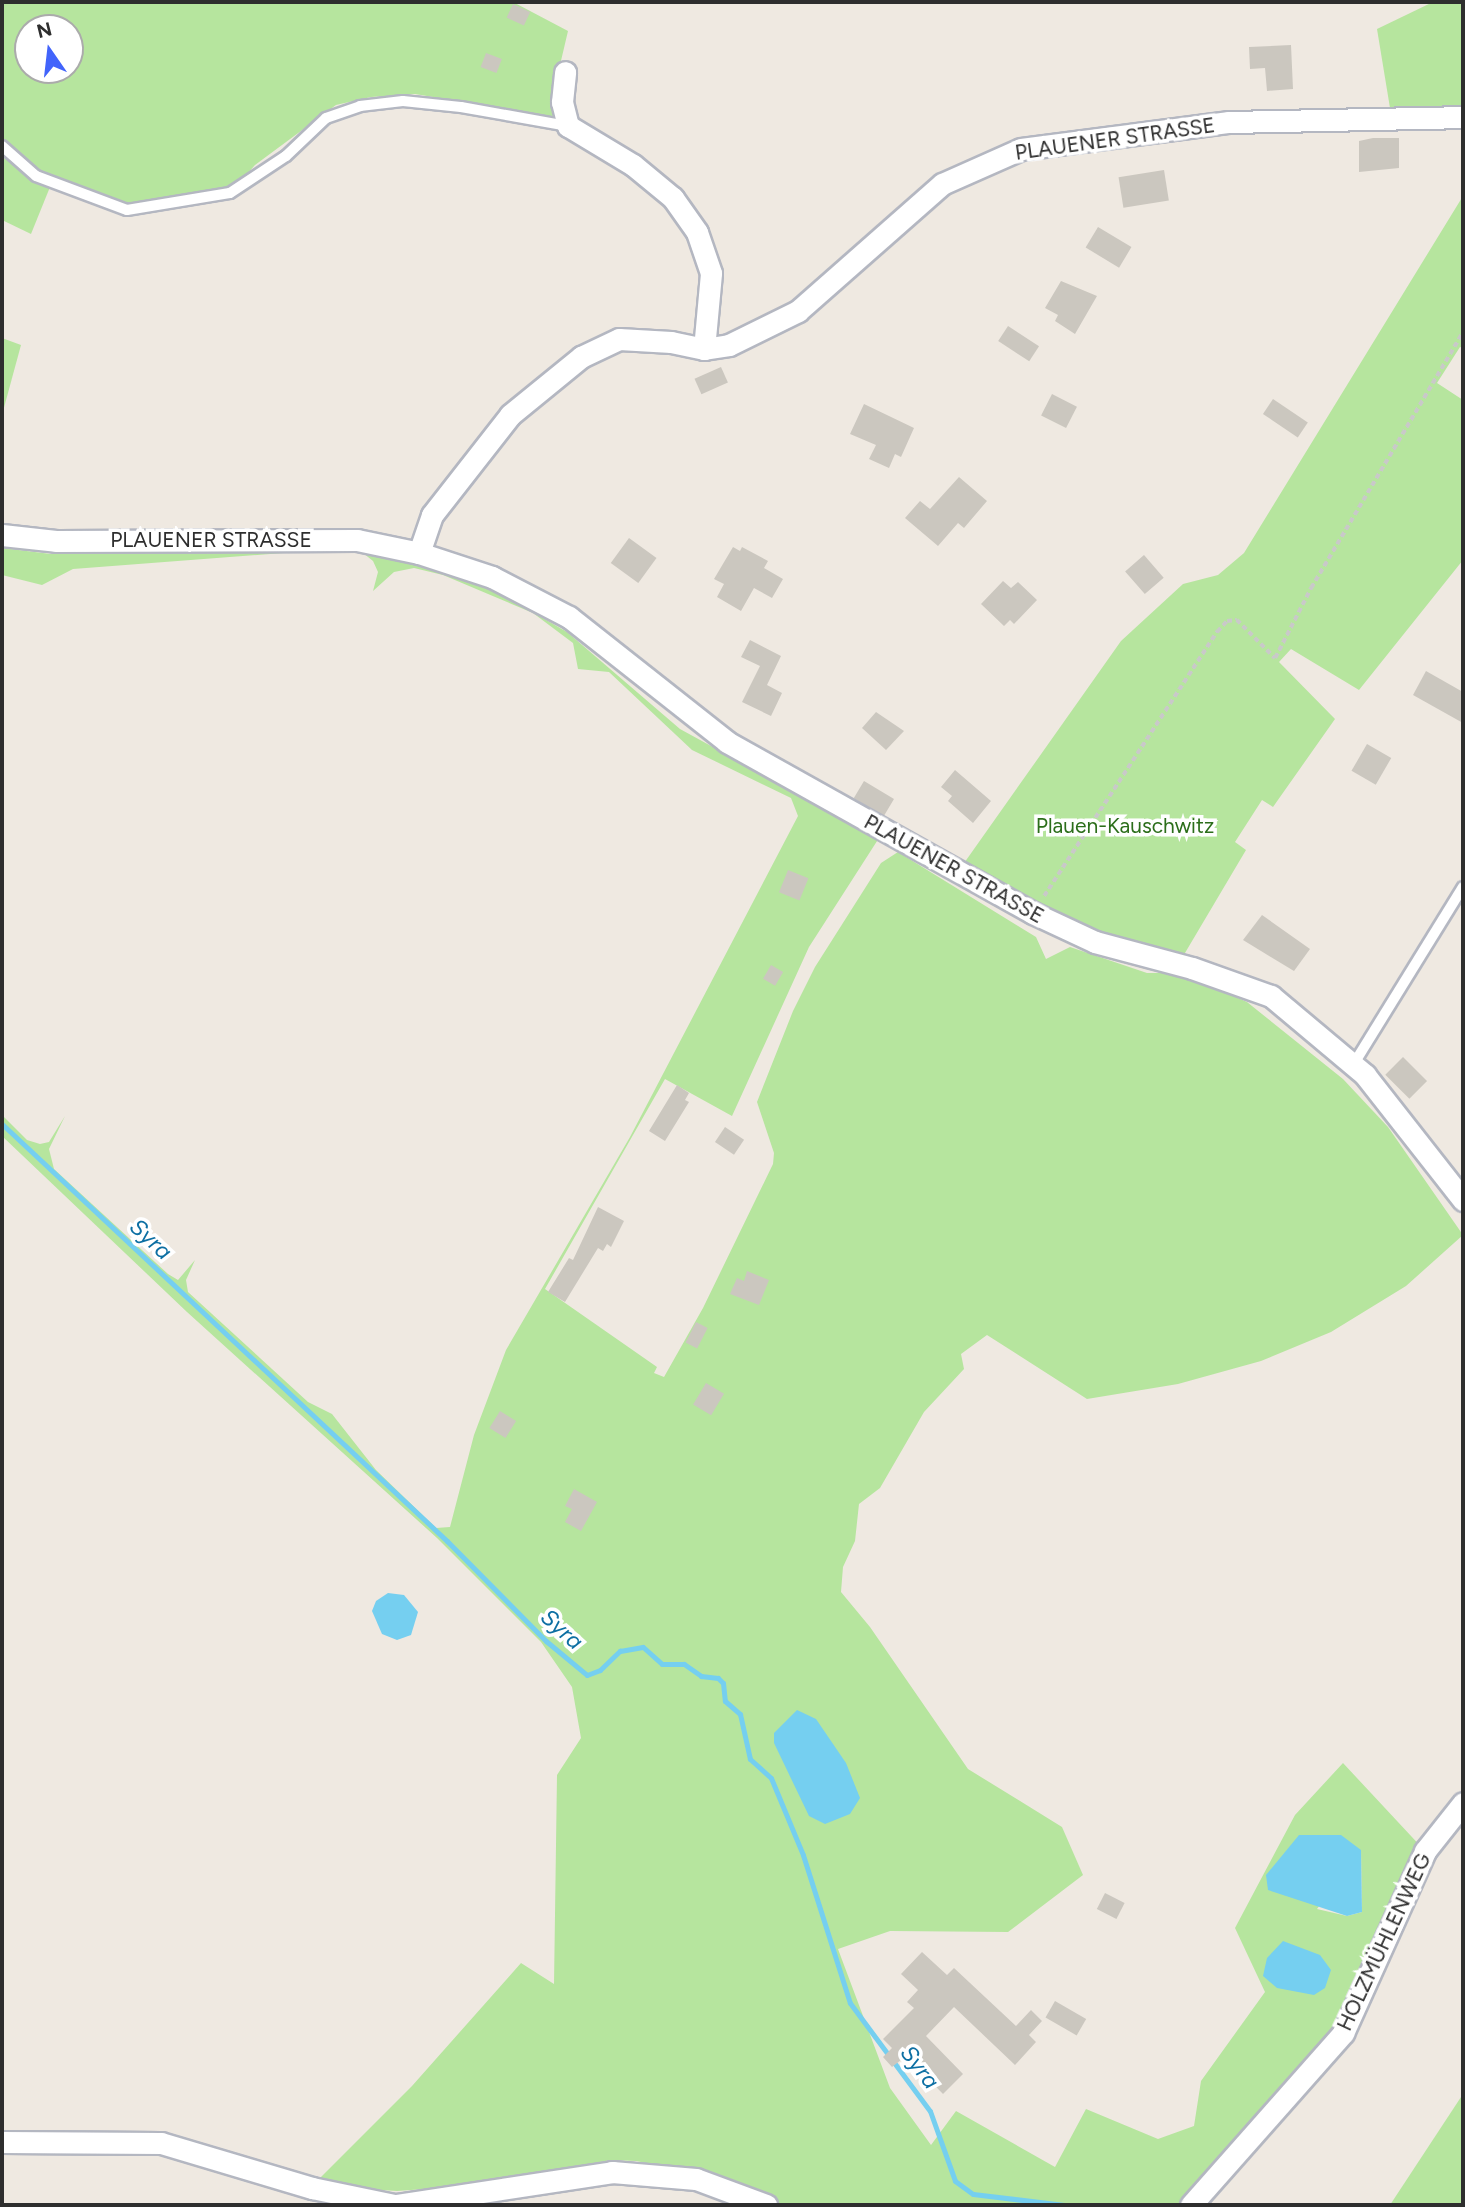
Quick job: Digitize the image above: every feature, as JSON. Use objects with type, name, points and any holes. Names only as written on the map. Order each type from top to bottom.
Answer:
[{"type":"street","points":[[565,72],[562,102],[568,126],[673,198],[697,232],[710,274],[704,349]]},
{"type":"street","name":"PLAUENER STRASSE","points":[[419,553],[432,515],[510,415],[581,357],[619,339],[671,342],[704,349],[729,345],[798,311],[942,184],[1021,149],[1229,122],[1463,117]]},
{"type":"street","name":"PLAUENER STRASSE","points":[[2,535],[56,541],[357,540],[419,553],[492,577],[569,617],[727,742],[1033,913],[1095,942],[1192,968],[1271,996],[1353,1065],[1463,1200]]},
{"type":"street","name":"HOLZMÜHLENWEG","points":[[1191,2205],[1343,2032],[1425,1851],[1463,1803]]},
{"type":"street","points":[[2,2142],[161,2143],[312,2188],[396,2205],[612,2172],[696,2179],[765,2205]]},
{"type":"lane","points":[[2,146],[36,176],[127,209],[230,193],[286,156],[326,118],[360,106],[403,101],[461,107],[568,126]]},
{"type":"lane","points":[[1353,1065],[1463,887]]},
{"type":"path","points":[[1033,913],[1217,632],[1227,621],[1237,620],[1275,658],[1311,588],[1463,332]]},
{"type":"green space","points":[[2,2],[513,2],[568,31],[560,65],[560,118],[415,94],[371,97],[336,105],[255,165],[230,193],[127,210],[36,176],[2,146]]},
{"type":"green space","points":[[1433,2],[1463,2],[1463,111],[1390,108],[1377,29]]},
{"type":"green space","points":[[2,157],[50,187],[31,234],[2,220]]},
{"type":"green space","name":"Plauen-Kauschwitz","points":[[1463,196],[1463,348],[1460,347],[1437,383],[1463,400],[1463,560],[1359,690],[1291,649],[1279,662],[1335,719],[1273,807],[1262,800],[1235,842],[1246,850],[1182,958],[1099,937],[962,866],[1121,641],[1183,584],[1218,575],[1244,553]]},
{"type":"green space","points":[[2,338],[21,345],[2,415]]},
{"type":"green space","points":[[278,546],[363,548],[494,590],[567,632],[680,729],[879,838],[809,947],[732,1116],[665,1079],[545,1289],[657,1367],[654,1373],[664,1377],[703,1308],[773,1164],[774,1153],[757,1102],[793,1011],[815,967],[881,863],[898,852],[1036,937],[1046,959],[1070,947],[1147,973],[1181,973],[1247,1002],[1343,1079],[1388,1127],[1463,1235],[1406,1286],[1331,1332],[1261,1361],[1178,1384],[1087,1399],[987,1335],[961,1354],[964,1369],[924,1412],[880,1488],[859,1504],[855,1541],[843,1567],[841,1592],[870,1627],[968,1769],[1062,1827],[1083,1875],[1008,1932],[890,1931],[838,1949],[890,2088],[931,2145],[956,2111],[1055,2167],[1086,2109],[1158,2139],[1194,2126],[1201,2081],[1265,1992],[1235,1928],[1295,1815],[1343,1763],[1425,1851],[1343,2033],[1181,2205],[783,2205],[735,2181],[636,2161],[611,2160],[466,2186],[397,2191],[351,2188],[320,2178],[412,2086],[521,1963],[554,1984],[557,1775],[581,1738],[572,1687],[541,1642],[437,1538],[187,1312],[2,1136],[2,1115],[27,1140],[40,1144],[49,1142],[65,1116],[49,1149],[54,1169],[168,1274],[178,1280],[195,1260],[186,1280],[188,1292],[308,1402],[332,1414],[376,1470],[436,1528],[450,1527],[474,1435],[506,1350],[630,1137],[798,816],[791,798],[692,750],[609,672],[578,669],[573,643],[533,613],[443,575],[414,568],[394,572],[373,591],[378,572],[373,561],[363,553],[335,549],[73,569],[42,585],[2,575],[2,548],[51,554]],"holes":[[[1361,1850],[1362,1912],[1347,1916],[1317,1909]]]},
{"type":"green space","points":[[1463,2094],[1463,2205],[1390,2205]]},
{"type":"water","points":[[388,1593],[404,1595],[418,1612],[411,1635],[397,1640],[382,1634],[372,1611],[376,1601]]},
{"type":"water","points":[[797,1710],[816,1719],[846,1763],[860,1798],[850,1814],[825,1824],[809,1816],[774,1743],[774,1733]]},
{"type":"water","points":[[1299,1835],[1341,1835],[1361,1850],[1362,1912],[1347,1916],[1268,1890],[1266,1875]]},
{"type":"water","points":[[1283,1941],[1320,1955],[1331,1970],[1325,1988],[1314,1995],[1277,1988],[1263,1976],[1267,1958]]},
{"type":"building","points":[[513,4],[530,12],[524,26],[507,18]]},
{"type":"building","points":[[1291,45],[1293,89],[1267,91],[1265,68],[1250,69],[1249,47]]},
{"type":"building","points":[[486,53],[502,59],[496,73],[481,67]]},
{"type":"building","points":[[1399,138],[1399,168],[1359,172],[1359,141]]},
{"type":"building","points":[[1164,170],[1169,201],[1123,208],[1119,177]]},
{"type":"building","points":[[1098,227],[1131,247],[1119,268],[1086,248]]},
{"type":"building","points":[[1061,281],[1097,296],[1075,334],[1055,321],[1058,315],[1045,308]]},
{"type":"building","points":[[1008,326],[1039,346],[1029,361],[998,341]]},
{"type":"building","points":[[721,367],[728,383],[701,394],[695,379]]},
{"type":"building","points":[[1052,394],[1077,407],[1066,428],[1041,415]]},
{"type":"building","points":[[1273,399],[1308,422],[1298,437],[1263,414]]},
{"type":"building","points":[[864,404],[914,428],[901,457],[895,454],[889,468],[869,459],[876,445],[850,434]]},
{"type":"building","points":[[959,477],[987,501],[964,528],[958,523],[938,546],[905,518],[920,501],[930,509]]},
{"type":"building","points":[[629,538],[657,558],[638,583],[611,563]]},
{"type":"building","points":[[733,547],[740,551],[742,547],[768,561],[764,568],[783,579],[772,598],[754,588],[741,611],[717,597],[724,584],[714,579]]},
{"type":"building","points":[[1144,555],[1164,578],[1145,594],[1125,571]]},
{"type":"building","points":[[1003,581],[1011,588],[1018,582],[1037,600],[1014,624],[1010,620],[1004,626],[981,604]]},
{"type":"building","points":[[750,640],[781,656],[767,685],[782,693],[771,716],[742,702],[760,666],[741,657]]},
{"type":"building","points":[[1426,671],[1463,692],[1463,723],[1413,695]]},
{"type":"building","points":[[876,712],[904,731],[886,750],[862,728]]},
{"type":"building","points":[[1367,744],[1391,758],[1376,785],[1352,771]]},
{"type":"building","points":[[955,770],[991,801],[973,823],[948,801],[952,796],[941,787]]},
{"type":"building","points":[[864,781],[894,799],[884,816],[854,798]]},
{"type":"building","points":[[788,870],[808,878],[799,900],[779,892]]},
{"type":"building","points":[[1262,915],[1310,949],[1294,971],[1243,940]]},
{"type":"building","points":[[771,965],[783,972],[775,986],[763,979]]},
{"type":"building","points":[[1403,1057],[1427,1081],[1409,1099],[1385,1075]]},
{"type":"building","points":[[677,1085],[689,1093],[685,1100],[689,1102],[665,1141],[649,1131]]},
{"type":"building","points":[[725,1127],[744,1140],[734,1155],[715,1142]]},
{"type":"building","points":[[598,1207],[624,1221],[611,1247],[607,1244],[603,1251],[598,1248],[565,1302],[548,1292],[569,1258],[573,1260]]},
{"type":"building","points":[[747,1271],[769,1280],[759,1305],[730,1294],[737,1278],[744,1281]]},
{"type":"building","points":[[696,1322],[708,1328],[697,1348],[686,1342]]},
{"type":"building","points":[[706,1383],[724,1394],[711,1415],[693,1404]]},
{"type":"building","points":[[500,1411],[516,1421],[506,1438],[489,1428]]},
{"type":"building","points":[[574,1489],[597,1502],[581,1531],[565,1522],[572,1509],[565,1506]]},
{"type":"building","points":[[1105,1893],[1125,1903],[1116,1919],[1097,1909]]},
{"type":"building","points":[[922,1952],[947,1975],[954,1968],[1016,2026],[1031,2010],[1042,2021],[1029,2035],[1036,2042],[1015,2065],[954,2007],[926,2036],[963,2074],[943,2094],[906,2056],[892,2067],[883,2057],[892,2048],[883,2039],[914,2008],[907,2002],[918,1990],[901,1974]]},
{"type":"building","points":[[1055,2001],[1086,2019],[1077,2035],[1046,2017]]},
{"type":"waterway","name":"Syra","points":[[2,1124],[447,1541],[546,1641],[587,1675],[600,1670],[620,1651],[643,1647],[662,1664],[684,1664],[701,1676],[718,1678],[723,1683],[725,1701],[740,1714],[750,1759],[771,1778],[803,1855],[850,2003],[930,2111],[955,2181],[973,2194],[1064,2205]]}]
